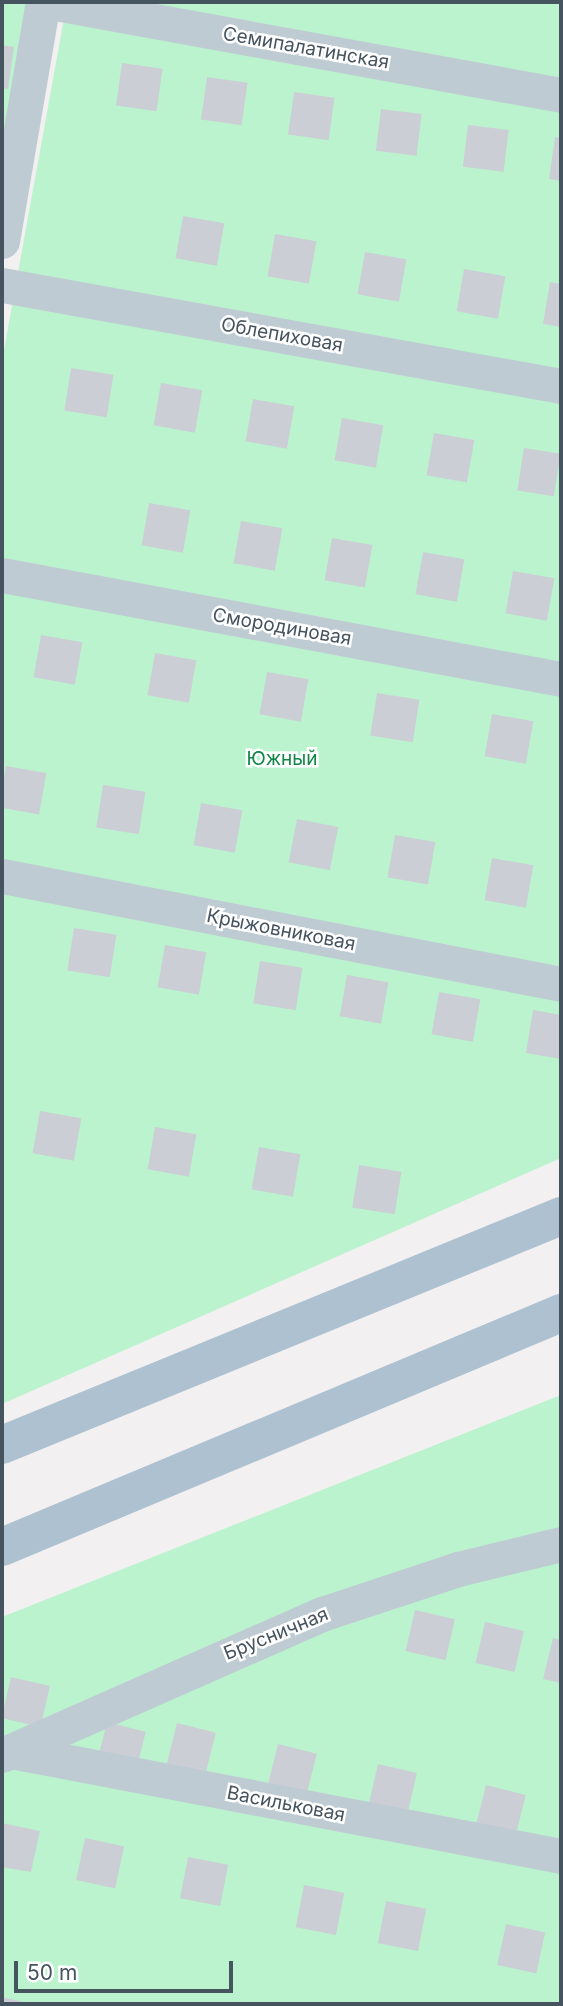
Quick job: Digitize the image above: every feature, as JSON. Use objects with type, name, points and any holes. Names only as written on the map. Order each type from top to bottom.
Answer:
[{"type":"main road","points":[[2,1445],[561,1216]]},
{"type":"main road","points":[[2,1546],[561,1313]]},
{"type":"street","points":[[2,241],[43,2]]},
{"type":"street","name":"Семипалатинская","points":[[50,2],[561,95]]},
{"type":"street","name":"Облепиховая","points":[[2,285],[561,386]]},
{"type":"street","name":"Смородиновая","points":[[2,575],[561,679]]},
{"type":"street","name":"Крыжовниковая","points":[[2,876],[561,984]]},
{"type":"street","name":"Брусничная","points":[[7,1753],[321,1614],[458,1569],[561,1544]]},
{"type":"street","name":"Васильковая","points":[[7,1753],[561,1856]]},
{"type":"green space","points":[[2,2],[48,2],[2,244]]},
{"type":"green space","name":"Южный","points":[[67,2],[561,2],[561,1158],[2,1404],[2,361]]},
{"type":"green space","points":[[561,1395],[561,2004],[2,2004],[2,1617]]},
{"type":"building","points":[[2,45],[14,47],[8,89],[2,88]]},
{"type":"building","points":[[122,63],[163,69],[157,111],[116,106]]},
{"type":"building","points":[[207,77],[248,83],[242,125],[201,120]]},
{"type":"building","points":[[294,92],[335,98],[329,140],[288,135]]},
{"type":"building","points":[[381,109],[422,114],[417,156],[376,151]]},
{"type":"building","points":[[468,125],[509,130],[504,172],[463,167]]},
{"type":"building","points":[[555,137],[561,138],[561,181],[549,179]]},
{"type":"building","points":[[183,216],[224,223],[217,266],[176,258]]},
{"type":"building","points":[[275,234],[316,241],[309,284],[268,276]]},
{"type":"building","points":[[365,252],[406,259],[399,302],[358,294]]},
{"type":"building","points":[[464,269],[505,276],[498,319],[457,311]]},
{"type":"building","points":[[550,282],[561,284],[561,327],[543,324]]},
{"type":"building","points":[[71,368],[113,375],[107,417],[64,410]]},
{"type":"building","points":[[161,383],[202,390],[195,433],[154,425]]},
{"type":"building","points":[[253,399],[294,406],[287,449],[246,441]]},
{"type":"building","points":[[342,418],[383,425],[376,468],[335,460]]},
{"type":"building","points":[[434,433],[474,440],[467,482],[427,475]]},
{"type":"building","points":[[524,448],[561,454],[554,496],[517,490]]},
{"type":"building","points":[[149,503],[190,510],[183,553],[142,545]]},
{"type":"building","points":[[241,521],[282,528],[275,571],[234,563]]},
{"type":"building","points":[[332,538],[372,545],[365,587],[325,580]]},
{"type":"building","points":[[423,552],[464,559],[457,602],[416,594]]},
{"type":"building","points":[[513,571],[554,578],[547,621],[506,613]]},
{"type":"building","points":[[41,635],[82,642],[75,685],[34,677]]},
{"type":"building","points":[[155,653],[196,660],[189,703],[148,695]]},
{"type":"building","points":[[267,672],[308,679],[301,722],[260,714]]},
{"type":"building","points":[[377,693],[419,700],[413,742],[370,735]]},
{"type":"building","points":[[492,714],[533,721],[526,764],[485,756]]},
{"type":"building","points":[[6,766],[46,773],[39,814],[2,808]]},
{"type":"building","points":[[103,785],[145,792],[139,834],[96,827]]},
{"type":"building","points":[[201,803],[242,810],[235,853],[194,845]]},
{"type":"building","points":[[297,819],[338,827],[330,870],[289,862]]},
{"type":"building","points":[[395,835],[435,842],[428,884],[388,877]]},
{"type":"building","points":[[492,858],[533,865],[526,908],[485,900]]},
{"type":"building","points":[[74,928],[116,935],[110,977],[67,970]]},
{"type":"building","points":[[165,945],[206,952],[199,995],[158,987]]},
{"type":"building","points":[[260,961],[302,968],[296,1010],[253,1003]]},
{"type":"building","points":[[347,975],[388,982],[381,1024],[340,1016]]},
{"type":"building","points":[[439,992],[480,999],[473,1042],[432,1034]]},
{"type":"building","points":[[533,1010],[561,1015],[561,1059],[526,1053]]},
{"type":"building","points":[[40,1111],[81,1118],[74,1161],[33,1153]]},
{"type":"building","points":[[155,1127],[196,1134],[189,1177],[148,1169]]},
{"type":"building","points":[[259,1147],[300,1154],[293,1197],[252,1189]]},
{"type":"building","points":[[359,1165],[401,1172],[395,1214],[352,1207]]},
{"type":"building","points":[[415,1610],[455,1619],[446,1660],[406,1651]]},
{"type":"building","points":[[485,1622],[524,1631],[515,1672],[476,1663]]},
{"type":"building","points":[[553,1638],[561,1640],[561,1683],[543,1679]]},
{"type":"building","points":[[11,1677],[50,1686],[41,1727],[2,1718]]},
{"type":"building","points":[[107,1722],[146,1732],[135,1773],[97,1764]]},
{"type":"building","points":[[177,1723],[216,1733],[206,1773],[167,1764]]},
{"type":"building","points":[[278,1744],[317,1754],[306,1795],[268,1786]]},
{"type":"building","points":[[378,1764],[417,1773],[408,1814],[369,1805]]},
{"type":"building","points":[[486,1785],[526,1795],[515,1837],[476,1827]]},
{"type":"building","points":[[2,1823],[40,1831],[31,1872],[2,1867]]},
{"type":"building","points":[[85,1838],[124,1846],[115,1888],[76,1880]]},
{"type":"building","points":[[188,1857],[228,1865],[220,1906],[180,1898]]},
{"type":"building","points":[[304,1885],[344,1893],[336,1935],[296,1927]]},
{"type":"building","points":[[386,1901],[426,1909],[418,1951],[378,1943]]},
{"type":"building","points":[[506,1924],[545,1932],[536,1973],[497,1965]]},
{"type":"building","points":[[2,1997],[28,2003],[28,2004],[2,2004]]}]
